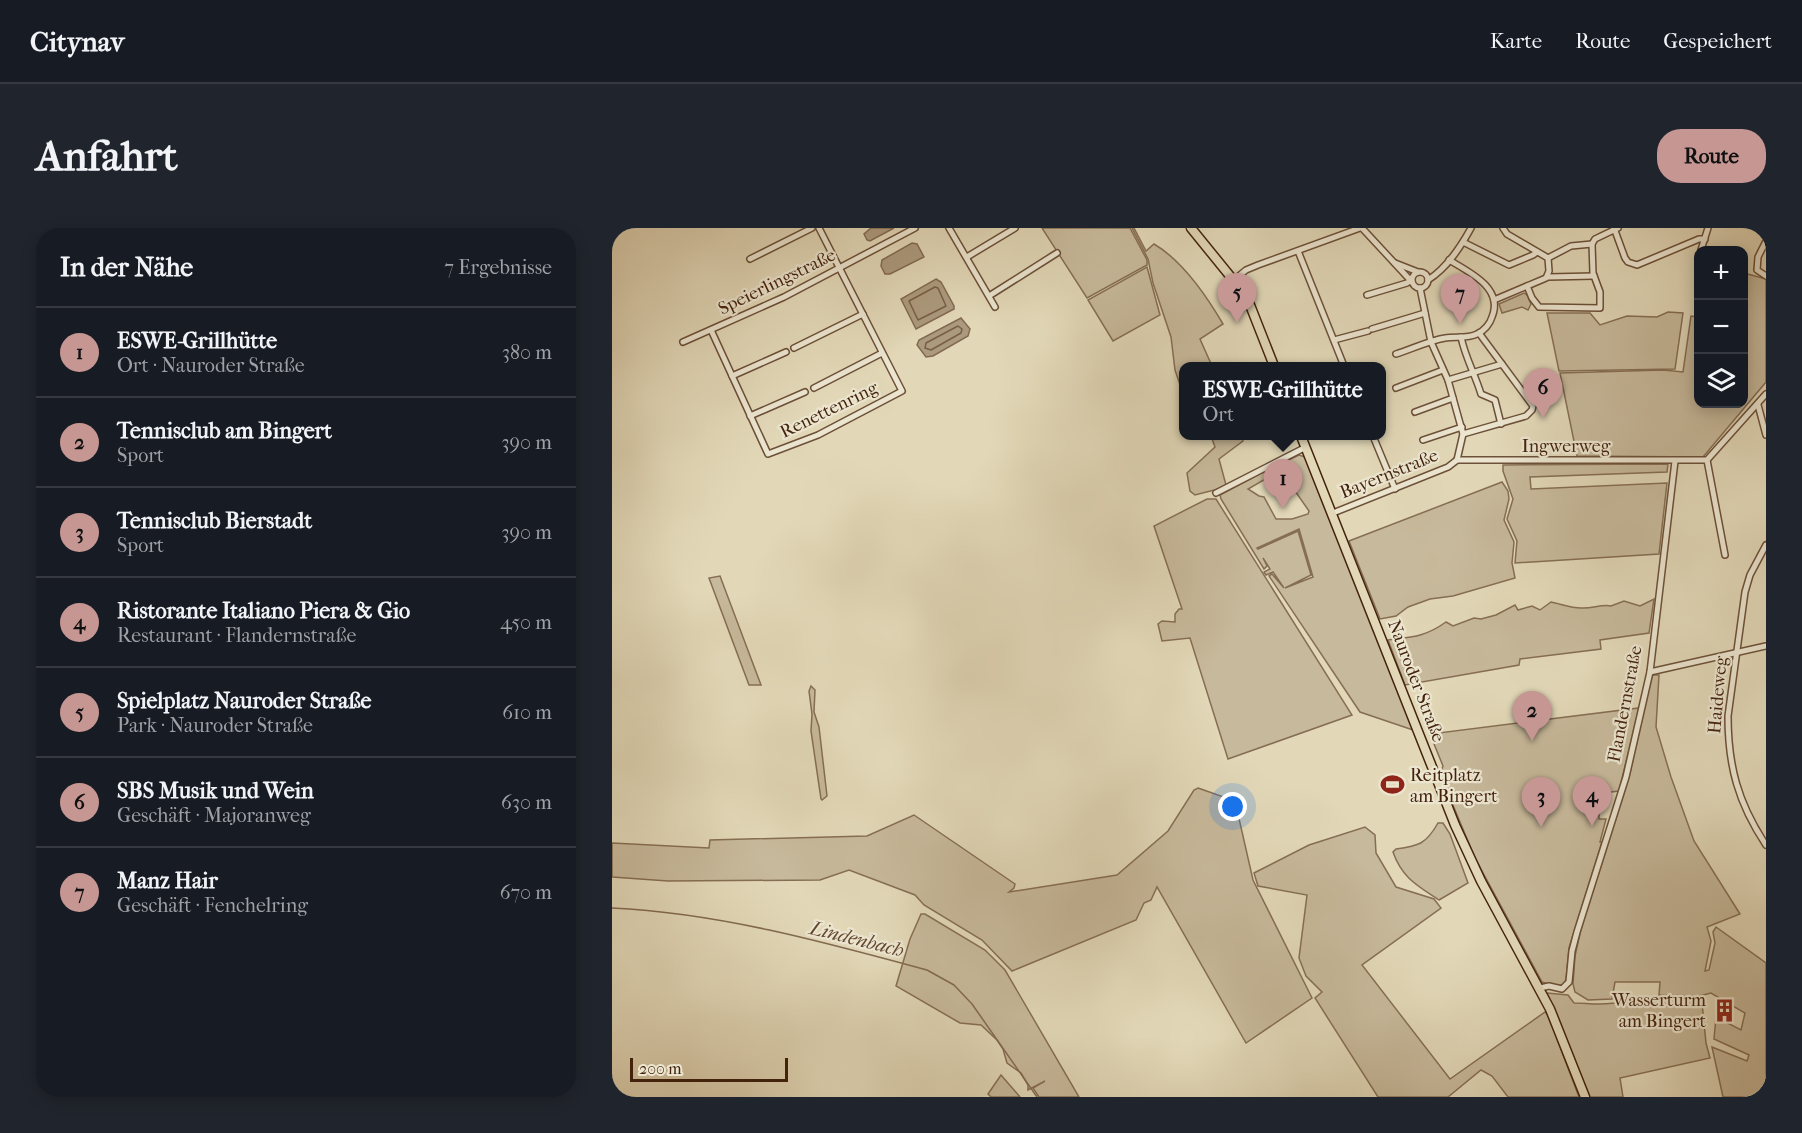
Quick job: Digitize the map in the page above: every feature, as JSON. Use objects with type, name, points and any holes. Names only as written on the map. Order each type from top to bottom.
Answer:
[{"type":"main road","points":[[1191,228],[1234,280],[1250,305],[1272,362]]},
{"type":"main road","name":"Nauroder Straße","points":[[1303,440],[1463,842],[1556,1021],[1585,1097]]},
{"type":"street","points":[[750,259],[812,228]]},
{"type":"street","name":"Renettenring","points":[[711,330],[768,454],[818,435],[902,391],[819,228]]},
{"type":"street","name":"Speierlingstraße","points":[[683,342],[784,297],[915,228]]},
{"type":"street","points":[[949,228],[995,307]]},
{"type":"street","points":[[967,257],[1015,228]]},
{"type":"street","points":[[1234,280],[1246,270],[1258,265],[1361,228],[1415,286],[1420,288]]},
{"type":"street","points":[[1420,288],[1439,272],[1471,228]]},
{"type":"street","points":[[1503,228],[1507,234],[1548,258]]},
{"type":"street","points":[[1702,246],[1708,228]]},
{"type":"street","points":[[1548,258],[1571,246],[1592,244],[1615,229],[1625,258],[1628,262],[1637,265],[1699,239],[1704,240]]},
{"type":"street","points":[[1766,240],[1756,265],[1757,270],[1766,276]]},
{"type":"street","points":[[1463,242],[1509,265],[1537,252]]},
{"type":"street","points":[[1527,286],[1539,307],[1600,308],[1600,292],[1594,276],[1592,244]]},
{"type":"street","points":[[1298,251],[1342,362]]},
{"type":"street","points":[[989,296],[1057,253]]},
{"type":"street","points":[[1548,258],[1548,276]]},
{"type":"street","points":[[1396,354],[1448,337],[1479,333],[1488,326],[1493,316],[1494,300],[1486,284],[1449,260]]},
{"type":"street","points":[[1394,263],[1425,274],[1428,280]]},
{"type":"street","points":[[1367,295],[1407,283],[1418,272]]},
{"type":"street","points":[[1494,300],[1548,276],[1594,276]]},
{"type":"street","points":[[1420,288],[1431,342],[1448,380],[1463,430],[1501,424],[1526,416],[1533,406],[1479,333]]},
{"type":"street","points":[[1334,340],[1425,313]]},
{"type":"street","points":[[794,348],[863,314]]},
{"type":"street","points":[[1461,337],[1464,352],[1481,394],[1494,400],[1501,424]]},
{"type":"street","points":[[732,376],[786,352]]},
{"type":"street","points":[[813,388],[882,353]]},
{"type":"street","points":[[1448,380],[1502,364]]},
{"type":"street","points":[[1396,388],[1443,370]]},
{"type":"street","points":[[750,416],[805,392]]},
{"type":"street","points":[[1675,461],[1707,460],[1766,394]]},
{"type":"street","points":[[1414,412],[1453,398]]},
{"type":"street","points":[[1758,405],[1766,435]]},
{"type":"street","name":"Bayernstraße","points":[[1333,513],[1448,467],[1457,460],[1463,430],[1423,440]]},
{"type":"street","points":[[1374,440],[1395,489]]},
{"type":"street","points":[[1216,493],[1306,447]]},
{"type":"street","name":"Ingwerweg","points":[[1457,460],[1675,461]]},
{"type":"street","points":[[1707,460],[1725,555]]},
{"type":"street","name":"Flandernstraße","points":[[1540,988],[1562,989],[1569,982],[1572,951],[1626,777],[1650,672],[1675,461]]},
{"type":"street","name":"Haideweg","points":[[1766,545],[1750,575],[1745,592],[1728,716],[1730,756],[1736,786],[1745,810],[1766,845]]},
{"type":"street","points":[[1650,672],[1766,646]]},
{"type":"shaded area","points":[[1042,228],[1130,228],[1147,260],[1147,265],[1087,298]]},
{"type":"shaded area","points":[[1132,228],[1146,251],[1154,244],[1184,269],[1223,324],[1200,339],[1210,362],[1179,362],[1179,382],[1175,370],[1171,337],[1153,283],[1148,259]]},
{"type":"shaded area","points":[[1147,267],[1160,315],[1113,341],[1088,300]]},
{"type":"shaded area","points":[[1748,274],[1766,279],[1766,382],[1748,403]]},
{"type":"shaded area","points":[[1524,293],[1531,304],[1528,310],[1522,307],[1502,313],[1499,304]]},
{"type":"shaded area","points":[[1668,312],[1683,313],[1675,369],[1559,371],[1547,313],[1590,313],[1600,325],[1627,316],[1657,317]]},
{"type":"shaded area","points":[[1691,316],[1694,316],[1694,408],[1744,408],[1703,457],[1577,456],[1560,373],[1663,370],[1683,372]]},
{"type":"shaded area","points":[[1212,440],[1243,441],[1219,459],[1226,485],[1195,495],[1190,491],[1187,473],[1215,447]]},
{"type":"shaded area","points":[[1299,455],[1305,457],[1413,730],[1360,712],[1269,576],[1272,574],[1284,588],[1273,572],[1266,575],[1264,572],[1270,569],[1263,558],[1267,566],[1264,569],[1221,499],[1220,495],[1265,471],[1269,477],[1248,489],[1264,497],[1276,519],[1292,519],[1308,514],[1309,511],[1295,491],[1294,475],[1287,467],[1278,471],[1274,467]],"holes":[[[1299,529],[1313,577],[1285,588],[1311,575],[1298,531],[1257,548]]]},
{"type":"shaded area","points":[[1668,464],[1667,472],[1530,477],[1531,489],[1667,483],[1659,554],[1515,563],[1517,541],[1507,519],[1513,499],[1503,465]]},
{"type":"shaded area","points":[[1502,482],[1508,491],[1509,499],[1504,520],[1514,542],[1512,563],[1515,578],[1453,596],[1430,599],[1408,607],[1396,616],[1380,619],[1349,541]]},
{"type":"shaded area","points":[[1207,499],[1216,499],[1352,715],[1228,759],[1190,638],[1162,641],[1158,624],[1162,621],[1175,622],[1175,614],[1182,609],[1154,526]]},
{"type":"shaded area","points":[[720,576],[761,685],[749,685],[709,578]]},
{"type":"shaded area","points":[[1654,599],[1649,633],[1600,640],[1601,649],[1520,659],[1519,665],[1405,685],[1388,640],[1425,633],[1446,622],[1453,626],[1474,618],[1481,619],[1496,615],[1515,605],[1518,610],[1532,606],[1540,610],[1551,602],[1581,608],[1611,606],[1624,601],[1640,606]]},
{"type":"shaded area","points":[[1652,675],[1659,675],[1656,727],[1694,841],[1740,914],[1707,927],[1711,941],[1705,971],[1709,970],[1715,943],[1713,932],[1716,927],[1766,963],[1766,1097],[1723,1097],[1712,1047],[1747,1061],[1749,1055],[1714,1039],[1716,1017],[1741,1030],[1745,1013],[1711,993],[1699,996],[1659,995],[1660,982],[1615,982],[1612,999],[1588,1000],[1575,992],[1573,984],[1575,956],[1581,929],[1629,777]]},
{"type":"shaded area","points":[[811,686],[815,690],[814,712],[819,727],[827,796],[822,800],[811,731],[812,714],[809,691]]},
{"type":"shaded area","points":[[1639,708],[1619,791],[1586,795],[1591,816],[1599,815],[1599,819],[1606,819],[1600,842],[1602,842],[1569,948],[1566,980],[1563,985],[1542,982],[1475,858],[1440,774],[1443,766],[1430,734]]},
{"type":"shaded area","points":[[1198,788],[1235,801],[1253,880],[1312,998],[1246,1043],[1157,887],[1151,900],[1144,903],[1136,920],[1012,971],[982,940],[924,905],[915,895],[849,870],[820,880],[668,881],[612,877],[612,843],[709,848],[710,840],[867,836],[914,815],[1015,884],[1009,892],[1117,875],[1168,831],[1194,790]]},
{"type":"shaded area","points":[[1438,823],[1443,823],[1450,834],[1468,883],[1439,900],[1406,875],[1393,852],[1426,840]]},
{"type":"shaded area","points":[[1365,827],[1375,835],[1376,853],[1396,887],[1434,899],[1441,908],[1362,965],[1450,1079],[1545,1012],[1579,1097],[1508,1097],[1492,1076],[1481,1070],[1448,1097],[1378,1097],[1315,998],[1322,992],[1306,976],[1299,958],[1307,895],[1258,886],[1254,873],[1309,845]]},
{"type":"shaded area","points":[[921,914],[925,914],[985,950],[1005,970],[1079,1097],[1039,1097],[1033,1088],[1045,1081],[1028,1090],[1028,1085],[1021,1073],[1007,1063],[1003,1049],[997,1040],[981,1025],[960,1023],[896,986],[910,939]]},
{"type":"shaded area","points":[[1547,993],[1568,995],[1574,1003],[1598,1004],[1681,999],[1702,1003],[1710,1058],[1620,1078],[1623,1097],[1590,1097]]},
{"type":"shaded area","points":[[1001,1075],[1020,1097],[991,1097],[988,1094]]},
{"type":"water","points":[[871,228],[894,228],[870,241],[864,234]]},
{"type":"water","points":[[912,243],[917,244],[924,257],[890,274],[885,274],[881,266],[882,260]]},
{"type":"water","points":[[936,279],[941,282],[954,309],[916,329],[901,299]]},
{"type":"water","points":[[961,318],[970,329],[968,336],[933,356],[926,357],[917,345],[919,340]]},
{"type":"waterway","name":"Lindenbach","points":[[612,908],[732,922],[810,939],[927,970],[954,985],[972,1004],[1037,1097]]},
{"type":"place","name":"Spielplatz Nauroder Straße","points":[[1237,323]]},
{"type":"place","name":"Manz Hair","points":[[1460,324]]},
{"type":"place","name":"SBS Musik und Wein","points":[[1543,418]]},
{"type":"place","name":"ESWE-Grillhütte","points":[[1283,509]]},
{"type":"place","name":"Tennisclub am Bingert","points":[[1532,741]]},
{"type":"place","name":"Reitplatz am Bingert","points":[[1392,785]]},
{"type":"place","name":"Ristorante Italiano Piera & Gio","points":[[1592,826]]},
{"type":"place","name":"Tennisclub Bierstadt","points":[[1541,827]]},
{"type":"place","name":"Wasserturm am Bingert","points":[[1724,1010]]}]
